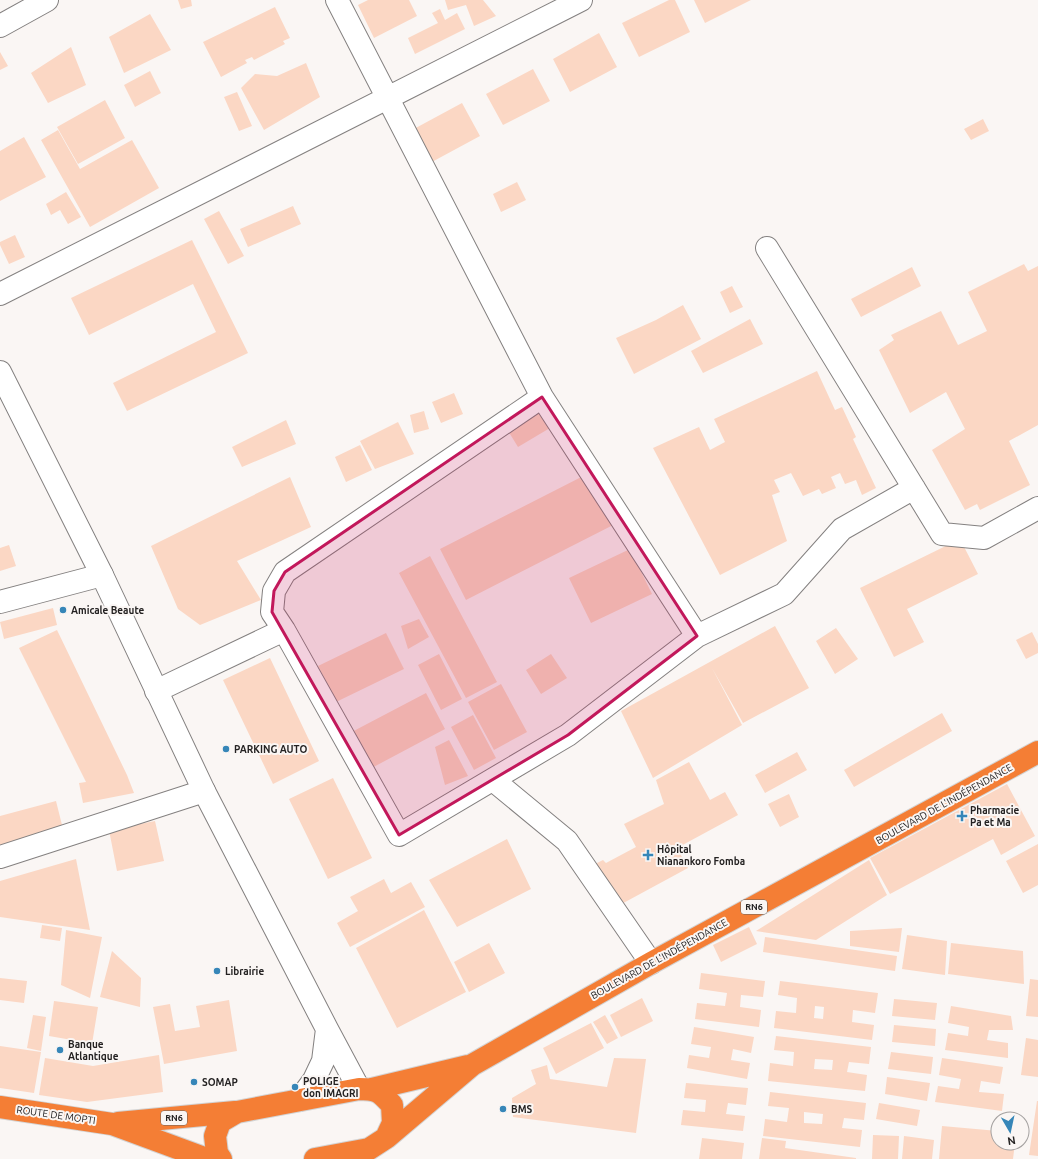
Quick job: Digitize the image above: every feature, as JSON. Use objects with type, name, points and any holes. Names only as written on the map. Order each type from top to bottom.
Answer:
[{"type":"highway","name":"BOULEVARD DE L'INDÉPENDANCE","points":[[315,1159],[369,1149],[386,1138],[472,1065],[651,963],[1038,752]]},
{"type":"highway","name":"BOULEVARD DE L'INDÉPENDANCE","points":[[299,1100],[366,1089],[472,1065]]},
{"type":"highway","points":[[366,1089],[380,1092],[392,1105],[394,1123],[386,1138]]},
{"type":"highway","name":"ROUTE DE MOPTI","points":[[112,1124],[236,1112],[299,1100]]},
{"type":"highway","name":"ROUTE DE MOPTI","points":[[0,1107],[112,1124],[207,1159]]},
{"type":"highway","points":[[221,1159],[217,1153],[215,1136],[220,1122],[236,1112]]},
{"type":"street","points":[[0,26],[47,0]]},
{"type":"street","points":[[337,0],[542,396],[697,636]]},
{"type":"street","points":[[0,294],[581,0]]},
{"type":"street","points":[[768,248],[942,534],[984,538],[1038,508]]},
{"type":"street","points":[[0,372],[102,575],[204,791],[327,1029],[366,1089]]},
{"type":"street","points":[[542,396],[286,572],[274,591],[272,612],[284,630],[399,835],[568,734],[697,636],[784,594],[842,529],[914,488]]},
{"type":"street","points":[[0,602],[102,575]]},
{"type":"street","points":[[156,691],[284,630]]},
{"type":"street","points":[[493,780],[567,841],[651,963]]},
{"type":"street","points":[[0,857],[204,791]]},
{"type":"street","points":[[299,1100],[314,1080],[323,1061],[327,1029]]},
{"type":"highlighted area","points":[[542,397],[697,636],[568,735],[399,835],[272,612],[274,591],[285,572]]},
{"type":"building","points":[[178,0],[191,0],[192,6],[181,9]]},
{"type":"building","points":[[368,0],[409,0],[417,16],[374,38],[358,5]]},
{"type":"building","points":[[445,0],[483,0],[496,16],[474,26],[466,5],[448,10]]},
{"type":"building","points":[[669,0],[675,0],[690,32],[639,57],[622,23]]},
{"type":"building","points":[[694,0],[751,0],[705,23]]},
{"type":"building","points":[[275,7],[290,38],[283,41],[285,44],[254,60],[252,57],[245,60],[247,63],[221,77],[203,42]]},
{"type":"building","points":[[440,9],[445,20],[457,13],[465,29],[415,54],[408,38],[438,23],[432,13]]},
{"type":"building","points":[[150,14],[171,50],[124,73],[109,37]]},
{"type":"building","points":[[599,33],[617,67],[570,92],[553,59]]},
{"type":"building","points":[[71,47],[86,85],[48,103],[31,73]]},
{"type":"building","points":[[0,52],[8,66],[0,70]]},
{"type":"building","points":[[306,63],[320,97],[264,130],[241,88],[255,74],[277,76]]},
{"type":"building","points":[[533,69],[550,101],[503,125],[486,94]]},
{"type":"building","points":[[150,71],[161,93],[135,107],[124,85]]},
{"type":"building","points":[[237,92],[252,126],[239,131],[224,97]]},
{"type":"building","points":[[105,100],[125,138],[78,164],[57,127]]},
{"type":"building","points":[[462,103],[480,136],[430,163],[412,130]]},
{"type":"building","points":[[983,119],[989,131],[971,140],[964,129]]},
{"type":"building","points":[[58,130],[80,169],[132,140],[159,188],[90,227],[41,140]]},
{"type":"building","points":[[24,137],[46,177],[0,201],[0,151]]},
{"type":"building","points":[[517,182],[526,200],[501,212],[493,194]]},
{"type":"building","points":[[66,192],[81,217],[68,224],[60,210],[51,215],[46,204]]},
{"type":"building","points":[[293,206],[301,224],[248,247],[240,229]]},
{"type":"building","points":[[219,211],[244,256],[228,264],[204,219]]},
{"type":"building","points":[[15,235],[25,257],[9,264],[0,242]]},
{"type":"building","points":[[192,240],[248,353],[127,411],[113,383],[216,332],[193,284],[89,335],[71,298]]},
{"type":"building","points":[[1024,264],[1028,271],[1038,266],[1038,425],[1009,441],[1030,485],[980,510],[977,504],[965,510],[932,450],[965,429],[946,392],[910,413],[879,350],[894,340],[891,335],[941,311],[958,345],[987,331],[968,292]]},
{"type":"building","points":[[912,267],[921,286],[861,317],[851,299]]},
{"type":"building","points":[[732,286],[743,307],[730,313],[720,292]]},
{"type":"building","points":[[683,305],[701,339],[634,374],[616,338],[656,320]]},
{"type":"building","points":[[750,319],[763,344],[703,373],[691,351]]},
{"type":"building","points":[[817,371],[835,410],[842,407],[856,437],[853,439],[876,488],[862,495],[856,480],[845,484],[840,473],[831,477],[836,488],[822,494],[819,489],[803,496],[791,473],[774,480],[780,492],[772,495],[787,541],[720,575],[653,448],[699,427],[710,450],[725,442],[714,419]]},
{"type":"building","points":[[454,393],[463,414],[441,423],[432,402]]},
{"type":"building","points":[[544,407],[555,425],[518,447],[507,429]]},
{"type":"building","points":[[424,411],[429,429],[414,433],[410,415]]},
{"type":"building","points":[[286,420],[296,444],[242,467],[232,447]]},
{"type":"building","points":[[398,422],[414,454],[375,469],[360,441]]},
{"type":"building","points":[[360,445],[372,470],[346,482],[335,457]]},
{"type":"building","points":[[597,469],[623,520],[466,600],[440,549]]},
{"type":"building","points":[[290,477],[311,527],[237,561],[261,600],[200,625],[178,609],[151,546]]},
{"type":"building","points":[[960,539],[978,574],[907,609],[924,642],[894,657],[860,588]]},
{"type":"building","points":[[9,545],[16,566],[0,571],[0,548]]},
{"type":"building","points":[[630,549],[652,594],[591,623],[569,578]]},
{"type":"building","points":[[430,556],[497,682],[466,698],[399,573]]},
{"type":"building","points":[[53,608],[57,625],[4,639],[0,622]]},
{"type":"building","points":[[419,619],[429,637],[408,649],[401,626]]},
{"type":"building","points":[[775,626],[809,688],[743,723],[712,668],[742,725],[653,778],[621,711]]},
{"type":"building","points":[[836,628],[858,659],[835,674],[816,641]]},
{"type":"building","points":[[57,630],[127,775],[134,793],[83,803],[79,783],[86,782],[19,648]]},
{"type":"building","points":[[1032,632],[1038,644],[1038,653],[1026,659],[1016,640]]},
{"type":"building","points":[[386,633],[404,669],[336,702],[318,666]]},
{"type":"building","points":[[439,654],[462,699],[441,710],[418,665]]},
{"type":"building","points":[[551,654],[567,678],[541,694],[526,670]]},
{"type":"building","points":[[270,658],[319,761],[273,784],[223,680]]},
{"type":"building","points":[[501,684],[527,732],[494,750],[468,702]]},
{"type":"building","points":[[426,693],[445,729],[366,771],[346,735]]},
{"type":"building","points":[[942,713],[952,731],[854,787],[844,770]]},
{"type":"building","points":[[473,715],[496,758],[474,770],[451,727]]},
{"type":"building","points":[[449,740],[468,776],[445,785],[435,747]]},
{"type":"building","points":[[797,752],[807,770],[765,793],[755,775]]},
{"type":"building","points":[[689,762],[710,800],[725,792],[738,815],[677,848],[688,868],[616,907],[593,865],[603,860],[606,863],[636,847],[624,824],[664,804],[656,780]]},
{"type":"building","points":[[333,778],[372,858],[328,879],[289,799]]},
{"type":"building","points":[[1007,784],[1035,836],[1001,855],[993,839],[890,894],[870,858]]},
{"type":"building","points":[[789,794],[799,817],[780,827],[768,804]]},
{"type":"building","points":[[56,801],[63,829],[0,845],[0,816]]},
{"type":"building","points":[[155,821],[164,861],[117,871],[109,830]]},
{"type":"building","points":[[507,839],[531,889],[457,927],[429,880]]},
{"type":"building","points":[[1038,844],[1038,885],[1023,893],[1006,861]]},
{"type":"building","points":[[76,859],[90,930],[0,917],[0,881]]},
{"type":"building","points":[[869,860],[887,895],[816,940],[756,931]]},
{"type":"building","points":[[384,879],[391,893],[411,882],[425,907],[350,947],[337,923],[358,911],[350,897]]},
{"type":"building","points":[[424,910],[466,992],[397,1028],[356,948]]},
{"type":"building","points":[[42,925],[62,928],[60,941],[40,938]]},
{"type":"building","points":[[749,927],[757,944],[721,962],[713,945]]},
{"type":"building","points":[[902,928],[899,952],[850,946],[850,931]]},
{"type":"building","points":[[66,930],[102,937],[90,998],[61,985]]},
{"type":"building","points":[[907,935],[947,941],[945,975],[902,969]]},
{"type":"building","points":[[765,937],[897,956],[895,971],[763,952]]},
{"type":"building","points":[[489,943],[505,973],[469,992],[454,962]]},
{"type":"building","points":[[951,943],[1023,951],[1024,984],[948,974]]},
{"type":"building","points":[[112,951],[141,978],[140,1007],[100,997]]},
{"type":"building","points":[[701,973],[765,981],[763,997],[741,995],[740,1007],[761,1010],[759,1027],[695,1019],[697,1003],[725,1006],[727,993],[699,989]]},
{"type":"building","points":[[0,978],[27,981],[24,1003],[0,1000]]},
{"type":"building","points":[[1030,979],[1038,980],[1038,1017],[1026,1016]]},
{"type":"building","points":[[780,981],[878,993],[875,1013],[853,1010],[852,1022],[874,1025],[872,1040],[774,1028],[776,1011],[796,1013],[797,998],[778,995]],"holes":[[[815,1006],[824,1007],[823,1019],[814,1018]]]},
{"type":"building","points":[[642,998],[653,1021],[621,1037],[610,1015]]},
{"type":"building","points":[[894,999],[937,1003],[935,1020],[892,1016]]},
{"type":"building","points":[[229,1000],[237,1051],[164,1064],[153,1007],[170,1004],[175,1031],[200,1027],[196,1006]]},
{"type":"building","points":[[54,1001],[98,1007],[92,1044],[49,1036]]},
{"type":"building","points":[[951,1006],[1011,1016],[1013,1030],[989,1030],[987,1040],[1008,1043],[1008,1058],[945,1050],[948,1033],[968,1036],[969,1027],[948,1023]]},
{"type":"building","points":[[33,1015],[46,1017],[41,1051],[27,1048]]},
{"type":"building","points":[[605,1015],[618,1038],[607,1044],[593,1022]]},
{"type":"building","points":[[591,1023],[604,1048],[556,1074],[543,1048]]},
{"type":"building","points":[[894,1025],[936,1029],[935,1046],[892,1042]]},
{"type":"building","points":[[694,1027],[754,1037],[751,1053],[733,1049],[731,1060],[750,1063],[747,1079],[687,1068],[689,1055],[709,1058],[711,1047],[691,1044]]},
{"type":"building","points":[[776,1036],[871,1047],[869,1064],[849,1062],[847,1072],[867,1075],[865,1091],[768,1081],[770,1063],[793,1066],[794,1052],[774,1050]],"holes":[[[815,1059],[833,1060],[832,1070],[814,1069]]]},
{"type":"building","points":[[1026,1038],[1038,1040],[1038,1077],[1021,1075]]},
{"type":"building","points":[[0,1046],[41,1052],[34,1093],[0,1088]]},
{"type":"building","points":[[891,1052],[933,1057],[931,1074],[888,1069]]},
{"type":"building","points":[[159,1055],[163,1092],[87,1102],[39,1095],[45,1058],[93,1066]]},
{"type":"building","points":[[614,1058],[646,1059],[636,1133],[513,1117],[512,1098],[536,1084],[531,1070],[547,1065],[550,1079],[607,1087]]},
{"type":"building","points":[[942,1058],[1003,1067],[1000,1084],[981,1081],[979,1092],[1004,1094],[1002,1111],[935,1102],[938,1086],[959,1089],[961,1079],[939,1075]]},
{"type":"building","points":[[887,1077],[930,1083],[927,1101],[885,1094]]},
{"type":"building","points":[[686,1083],[748,1088],[746,1105],[728,1103],[726,1114],[745,1116],[743,1131],[681,1125],[683,1110],[705,1112],[706,1100],[684,1098]]},
{"type":"building","points":[[770,1092],[866,1103],[864,1120],[844,1118],[842,1128],[862,1130],[860,1147],[763,1136],[765,1119],[787,1122],[789,1108],[768,1106]],"holes":[[[804,1112],[823,1114],[822,1124],[804,1123]]]},
{"type":"building","points":[[1038,1101],[1038,1156],[1029,1155]]},
{"type":"building","points":[[879,1103],[920,1110],[917,1126],[876,1119]]},
{"type":"building","points":[[942,1126],[990,1130],[990,1151],[1014,1151],[1013,1159],[939,1159]]},
{"type":"building","points":[[873,1135],[899,1136],[898,1159],[872,1159]]},
{"type":"building","points":[[904,1136],[934,1140],[932,1159],[902,1159]]},
{"type":"building","points":[[702,1138],[744,1143],[742,1159],[699,1159]]},
{"type":"building","points":[[762,1138],[786,1141],[785,1148],[856,1159],[759,1159]]},
{"type":"place","name":"Amicale Beaute","points":[[63,610]]},
{"type":"place","name":"PARKING AUTO","points":[[226,749]]},
{"type":"place","name":"Pharmacie Pa et Ma","points":[[962,816]]},
{"type":"place","name":"Hôpital Nianankoro Fomba","points":[[648,855]]},
{"type":"place","name":"Librairie","points":[[217,971]]},
{"type":"place","name":"Banque Atlantique","points":[[60,1050]]},
{"type":"place","name":"SOMAP","points":[[194,1082]]},
{"type":"place","name":"POLIGE don IMAGRI","points":[[295,1087]]},
{"type":"place","name":"BMS","points":[[503,1109]]}]
